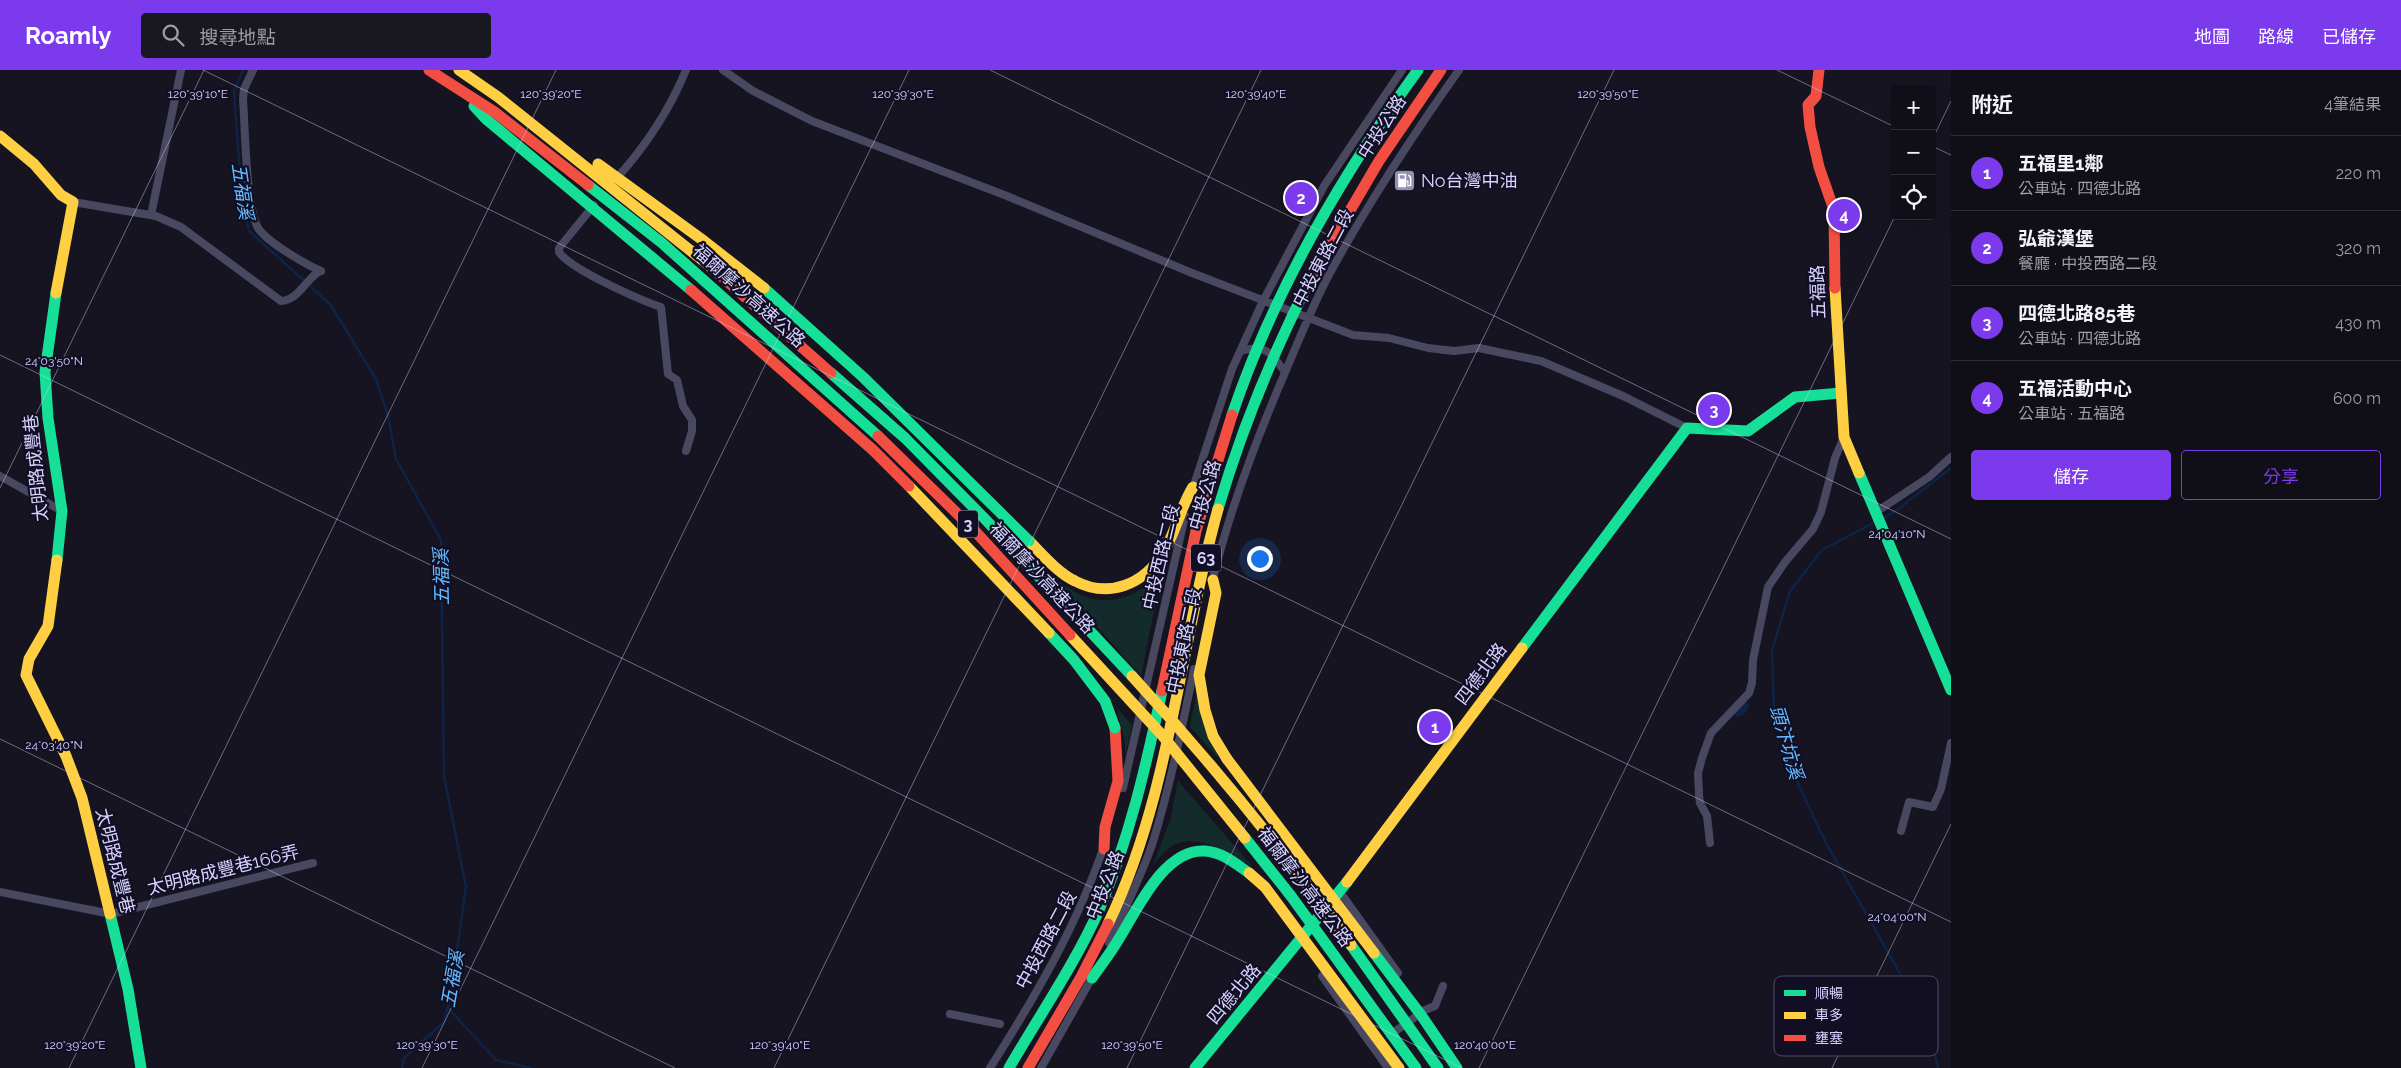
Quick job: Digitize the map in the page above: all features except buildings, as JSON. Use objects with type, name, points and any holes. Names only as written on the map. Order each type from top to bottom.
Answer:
[{"type":"main road","name":"福爾摩沙高速公路","points":[[429,70],[496,113],[662,243],[893,449],[974,530],[1162,735],[1291,896],[1416,1068]]},
{"type":"main road","name":"福爾摩沙高速公路","points":[[460,70],[498,97],[689,248],[905,438],[985,518],[1174,722],[1234,793],[1306,882],[1438,1068]]},
{"type":"main road","name":"中投公路","points":[[1009,1068],[1085,938],[1099,910],[1125,840],[1143,780],[1196,531],[1208,484],[1240,392],[1283,294],[1314,230],[1336,192],[1418,70]]},
{"type":"main road","name":"中投公路","points":[[1028,1068],[1070,998],[1102,938],[1140,848],[1158,785],[1194,604],[1233,460],[1252,407],[1316,267],[1354,200],[1442,70]]},
{"type":"main road","name":"五福路","points":[[1819,70],[1816,96],[1808,105],[1810,127],[1819,167],[1834,210],[1835,298],[1844,437],[1951,690]]},
{"type":"main road","points":[[463,93],[486,119],[659,262],[872,450],[1001,580],[1074,660],[1105,702],[1115,728],[1118,781],[1105,827],[1104,849]]},
{"type":"main road","points":[[498,97],[576,148],[660,208],[806,324],[917,429],[1057,569],[1076,582],[1098,589],[1130,585],[1146,577],[1170,540],[1182,504],[1193,487]]},
{"type":"main road","points":[[0,136],[6,145],[34,164],[59,194],[73,202]]},
{"type":"main road","name":"太明路成豐巷","points":[[73,202],[51,322],[45,372],[48,418],[62,511],[48,626],[28,660],[26,675],[66,756],[82,798],[132,1006],[141,1068]]},
{"type":"main road","points":[[1687,428],[1748,431],[1795,397],[1841,393]]},
{"type":"main road","name":"四德北路","points":[[1195,1068],[1340,892],[1687,428]]},
{"type":"main road","points":[[1213,580],[1216,593],[1200,676],[1205,710],[1213,736],[1226,759],[1421,1015],[1457,1068]]},
{"type":"main road","points":[[1092,978],[1120,938],[1148,889],[1164,869],[1187,854],[1214,852],[1235,860],[1265,887],[1398,1068]]},
{"type":"street","points":[[151,215],[181,70]]},
{"type":"street","points":[[73,202],[151,215],[181,227],[281,301],[286,301],[306,286],[316,272],[320,271],[306,265],[258,228],[250,193],[243,99],[244,89],[253,70]]},
{"type":"street","points":[[686,70],[670,103],[632,161],[559,248],[559,252],[593,276],[636,299],[661,307],[668,374],[678,380],[682,406],[692,420],[692,431],[686,451]]},
{"type":"street","points":[[723,70],[753,91],[812,121],[1007,196],[1263,301],[1353,335],[1389,338],[1428,348],[1454,351],[1479,348],[1541,361],[1623,396],[1687,428]]},
{"type":"street","name":"中投西路二段","points":[[990,1068],[1071,931],[1104,849],[1126,774],[1193,487],[1232,369],[1263,301],[1324,186],[1402,70]]},
{"type":"street","name":"中投東路二段","points":[[1041,1068],[1092,978],[1136,887],[1163,808],[1213,580],[1234,506],[1261,428],[1308,318],[1330,272],[1369,205],[1459,70]]},
{"type":"street","points":[[1241,351],[1256,347],[1266,350],[1276,358],[1285,372]]},
{"type":"street","points":[[1710,843],[1707,816],[1700,803],[1699,795],[1698,773],[1702,758],[1711,733],[1749,693],[1752,683],[1753,660],[1768,588],[1785,562],[1813,528],[1821,512],[1835,458],[1844,437]]},
{"type":"street","points":[[1876,512],[1929,477],[1951,457]]},
{"type":"street","points":[[0,476],[62,511]]},
{"type":"street","points":[[1900,831],[1909,802],[1933,806],[1941,789],[1951,743]]},
{"type":"street","name":"太明路成豐巷166弄","points":[[110,914],[313,863]]},
{"type":"street","points":[[0,892],[110,914]]},
{"type":"street","points":[[1340,892],[1425,1010],[1462,1068]]},
{"type":"street","points":[[1308,908],[1318,920]]},
{"type":"street","points":[[1299,944],[1388,1068]]},
{"type":"street","points":[[1373,1047],[1425,1010],[1436,1006],[1443,986]]},
{"type":"street","points":[[950,1014],[1000,1024]]},
{"type":"street","points":[[994,1068],[996,1058]]},
{"type":"green space","points":[[1162,570],[1141,676],[1054,578],[1080,594],[1106,600],[1117,599],[1137,591],[1147,585]]},
{"type":"green space","points":[[1196,695],[1219,759],[1190,727]]},
{"type":"green space","points":[[1117,708],[1132,725],[1125,757],[1125,744]]},
{"type":"green space","points":[[1178,781],[1252,866],[1214,846],[1192,841],[1172,846],[1153,865],[1170,821]]},
{"type":"water","points":[[1745,700],[1749,705],[1747,710],[1743,715],[1736,717],[1732,712]]},
{"type":"waterway","name":"五福溪","points":[[243,70],[234,92],[242,203],[249,231],[330,304],[376,379],[388,416],[396,459],[441,540],[444,776],[466,887],[451,994],[444,1022],[404,1058],[402,1068]]},
{"type":"waterway","name":"頭汴坑溪","points":[[1882,519],[1897,510],[1951,468]]},
{"type":"waterway","name":"頭汴坑溪","points":[[1877,521],[1822,550],[1790,591],[1772,650],[1774,713],[1799,786],[1825,841],[1901,976]]},
{"type":"waterway","points":[[448,1008],[496,1060],[530,1068]]},
{"type":"waterway","name":"頭汴坑溪","points":[[1935,1056],[1938,1068]]},
{"type":"traffic: fast","points":[[1232,415],[1268,323],[1312,235],[1362,151],[1418,70]]},
{"type":"traffic: fast","points":[[474,106],[486,119],[691,290]]},
{"type":"traffic: fast","points":[[588,185],[662,243],[878,436]]},
{"type":"traffic: fast","points":[[1218,509],[1227,478],[1260,388],[1314,272]]},
{"type":"traffic: fast","points":[[764,288],[863,377],[1029,541]]},
{"type":"traffic: fast","points":[[56,293],[45,372],[48,418],[62,511],[57,560]]},
{"type":"traffic: fast","points":[[831,373],[905,438],[985,519],[1132,676]]},
{"type":"traffic: fast","points":[[1522,648],[1687,428],[1748,431],[1795,397],[1841,393]]},
{"type":"traffic: fast","points":[[1859,473],[1951,690]]},
{"type":"traffic: fast","points":[[1049,633],[1074,660],[1105,701],[1115,728]]},
{"type":"traffic: fast","points":[[1009,1068],[1090,930],[1110,884],[1128,830],[1143,775],[1162,691]]},
{"type":"traffic: fast","points":[[1245,838],[1291,896],[1416,1068]]},
{"type":"traffic: fast","points":[[1092,978],[1114,947],[1144,896],[1165,869],[1177,859],[1191,853],[1211,852],[1228,859],[1249,873]]},
{"type":"traffic: fast","points":[[1195,1068],[1347,882]]},
{"type":"traffic: fast","points":[[110,914],[128,989],[141,1068]]},
{"type":"traffic: fast","points":[[1351,945],[1438,1068]]},
{"type":"traffic: fast","points":[[1374,953],[1421,1015],[1457,1068]]},
{"type":"traffic: slow","points":[[459,70],[498,97],[711,267]]},
{"type":"traffic: slow","points":[[0,136],[34,164],[61,195],[73,202],[56,293]]},
{"type":"traffic: slow","points":[[598,164],[704,241],[764,288]]},
{"type":"traffic: slow","points":[[1835,288],[1844,437],[1859,473]]},
{"type":"traffic: slow","points":[[909,486],[1049,633]]},
{"type":"traffic: slow","points":[[1029,541],[1056,568],[1075,581],[1100,589],[1125,585],[1146,573],[1163,553],[1193,487]]},
{"type":"traffic: slow","points":[[1108,924],[1129,875],[1146,824],[1160,772],[1193,614],[1218,509]]},
{"type":"traffic: slow","points":[[57,560],[48,626],[29,659],[26,675],[66,756],[82,798],[110,914]]},
{"type":"traffic: slow","points":[[1213,580],[1216,593],[1199,675],[1205,710],[1213,736],[1227,759]]},
{"type":"traffic: slow","points":[[1070,635],[1162,735],[1245,838]]},
{"type":"traffic: slow","points":[[1347,882],[1522,648]]},
{"type":"traffic: slow","points":[[1132,676],[1246,807],[1351,945]]},
{"type":"traffic: slow","points":[[1227,759],[1374,953]]},
{"type":"traffic: slow","points":[[1249,873],[1265,887],[1399,1068]]},
{"type":"traffic: jam","points":[[429,70],[496,113],[588,185]]},
{"type":"traffic: jam","points":[[1314,272],[1379,161],[1441,70]]},
{"type":"traffic: jam","points":[[1819,70],[1816,96],[1808,105],[1810,127],[1819,167],[1834,210],[1835,288]]},
{"type":"traffic: jam","points":[[711,267],[831,373]]},
{"type":"traffic: jam","points":[[691,290],[873,450],[909,486]]},
{"type":"traffic: jam","points":[[1162,691],[1196,531],[1232,415]]},
{"type":"traffic: jam","points":[[878,436],[974,530],[1070,635]]},
{"type":"traffic: jam","points":[[1104,849],[1105,827],[1118,781],[1115,728]]},
{"type":"traffic: jam","points":[[1028,1068],[1081,977],[1108,924]]},
{"type":"place","name":"No台灣中油","points":[[1405,181]]},
{"type":"place","name":"弘爺漢堡","points":[[1301,198]]},
{"type":"place","name":"五福活動中心","points":[[1844,215]]},
{"type":"place","name":"四德北路85巷","points":[[1714,410]]},
{"type":"place","name":"五福里1鄰","points":[[1435,727]]}]
